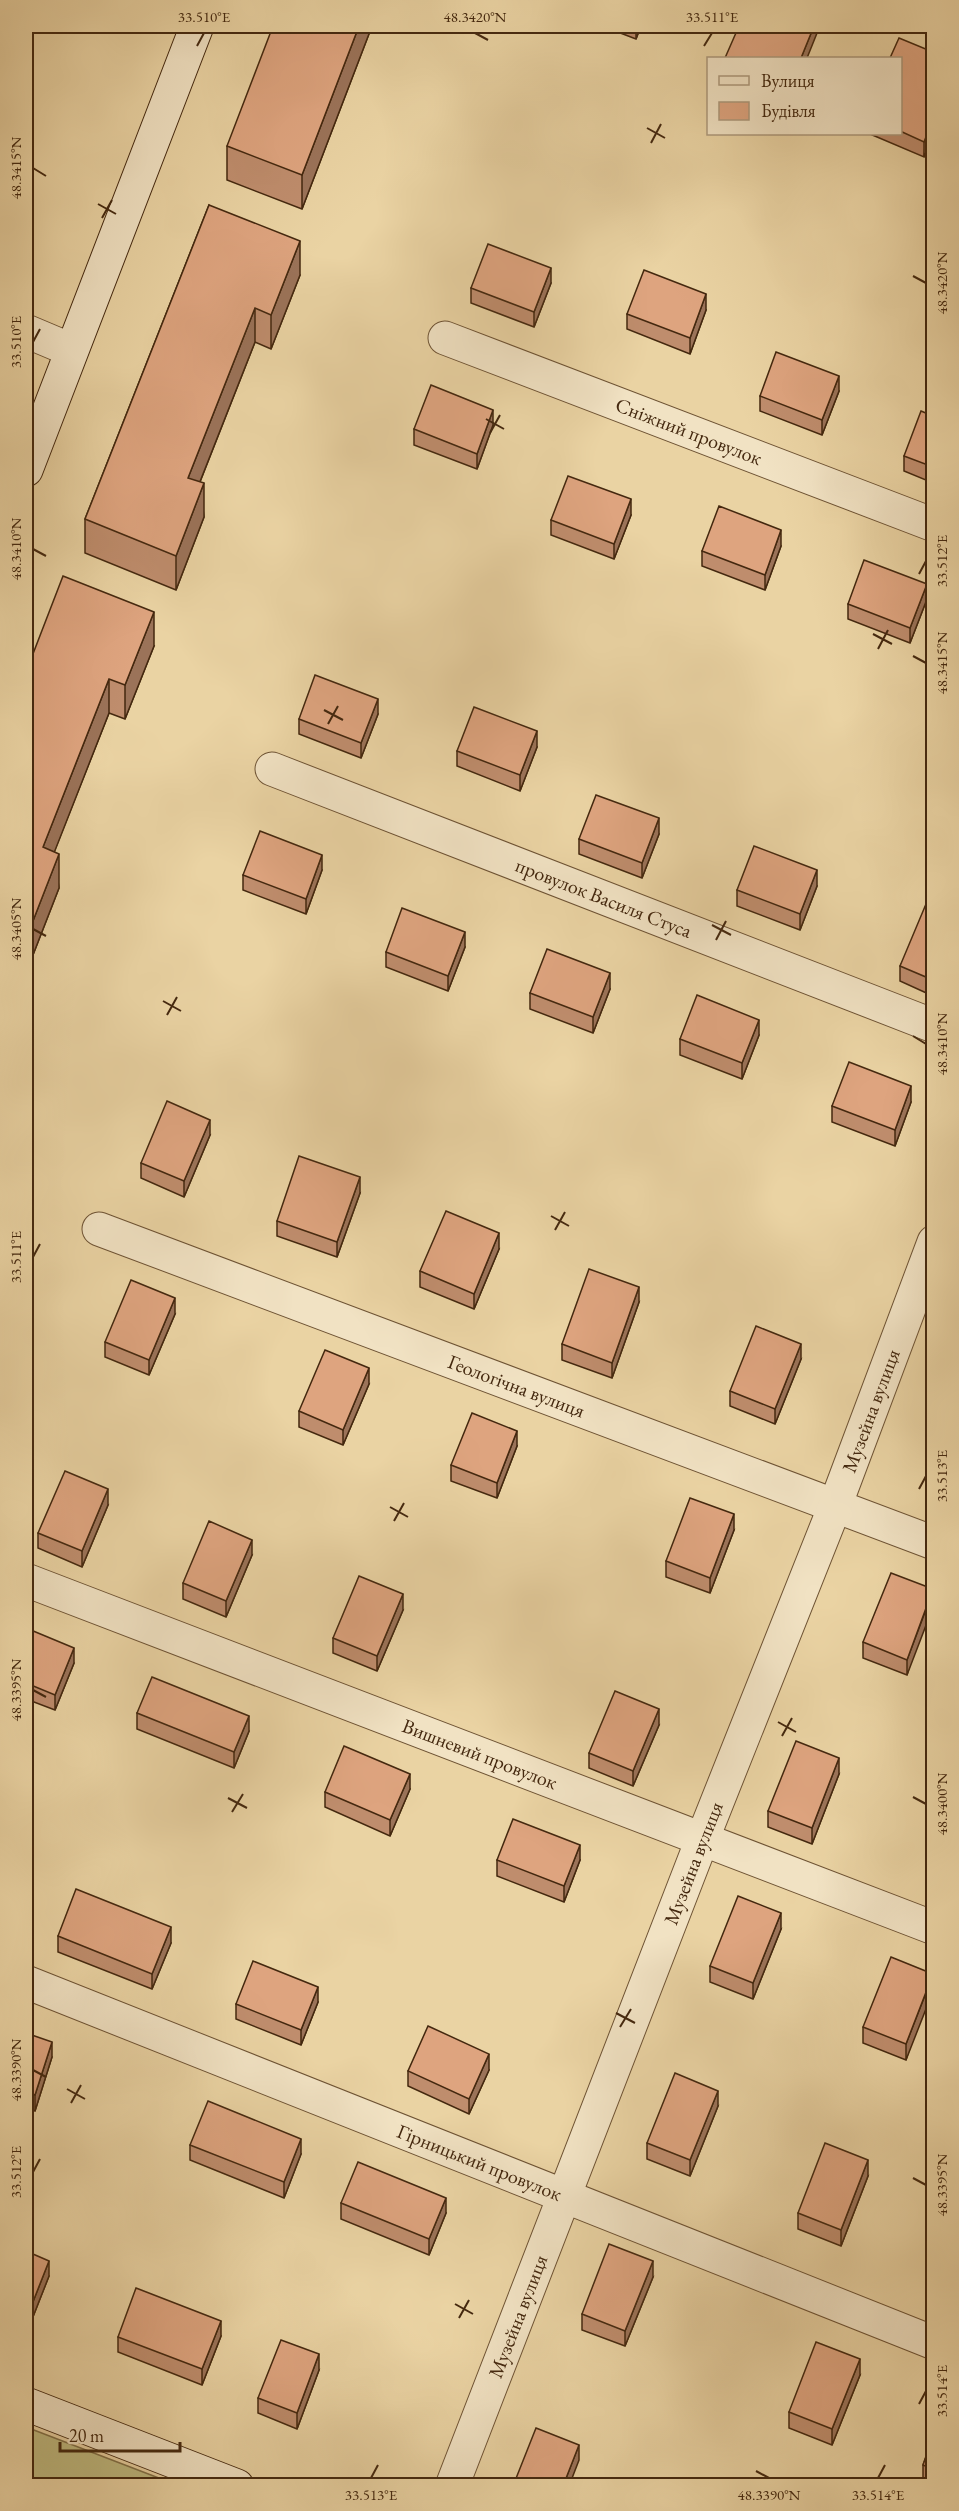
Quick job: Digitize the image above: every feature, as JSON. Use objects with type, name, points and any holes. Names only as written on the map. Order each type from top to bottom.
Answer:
[{"type":"street","points":[[26,470],[197,26]]},
{"type":"street","points":[[26,331],[70,351]]},
{"type":"street","name":"Сніжний провулок","points":[[445,338],[933,525]]},
{"type":"street","name":"провулок Василя Стуса","points":[[272,770],[933,1026]]},
{"type":"street","name":"Геологічна вулиця","points":[[99,1229],[933,1543]]},
{"type":"street","name":"Музейна вулиця","points":[[452,2486],[834,1506],[933,1242]]},
{"type":"street","name":"Вишневий провулок","points":[[26,1580],[933,1928]]},
{"type":"street","name":"Гірницький провулок","points":[[26,1982],[933,2343]]},
{"type":"street","points":[[26,2404],[237,2486]]},
{"type":"shaded area","points":[[26,2427],[177,2485],[26,2485]]},
{"type":"building","points":[[273,26],[359,26],[302,175],[227,146]]},
{"type":"building","points":[[739,26],[814,26],[801,57],[725,57]]},
{"type":"building","points":[[899,38],[933,52],[933,119],[924,142],[902,132],[902,57],[890,57]]},
{"type":"building","points":[[209,205],[300,241],[271,315],[255,308],[188,478],[204,483],[176,556],[85,519]]},
{"type":"building","points":[[488,244],[551,268],[534,312],[471,288]]},
{"type":"building","points":[[644,270],[706,294],[690,338],[627,314]]},
{"type":"building","points":[[776,352],[839,376],[822,420],[760,396]]},
{"type":"building","points":[[431,385],[493,410],[477,454],[414,429]]},
{"type":"building","points":[[921,411],[933,416],[933,467],[904,456]]},
{"type":"building","points":[[568,476],[631,499],[614,544],[551,520]]},
{"type":"building","points":[[719,506],[781,530],[765,575],[702,551]]},
{"type":"building","points":[[864,560],[927,584],[910,628],[848,604]]},
{"type":"building","points":[[63,576],[154,612],[125,685],[109,679],[43,847],[59,854],[31,926],[26,924],[26,672]]},
{"type":"building","points":[[315,675],[378,699],[361,743],[299,719]]},
{"type":"building","points":[[474,707],[537,731],[520,775],[457,751]]},
{"type":"building","points":[[596,795],[659,818],[642,863],[579,839]]},
{"type":"building","points":[[260,831],[322,855],[306,899],[243,875]]},
{"type":"building","points":[[754,846],[817,870],[800,914],[737,890]]},
{"type":"building","points":[[926,904],[933,908],[933,980],[900,966]]},
{"type":"building","points":[[402,908],[465,932],[448,976],[386,952]]},
{"type":"building","points":[[547,949],[610,973],[593,1017],[530,993]]},
{"type":"building","points":[[697,995],[759,1020],[742,1063],[680,1039]]},
{"type":"building","points":[[849,1062],[911,1086],[895,1130],[832,1106]]},
{"type":"building","points":[[167,1101],[210,1120],[184,1181],[141,1163]]},
{"type":"building","points":[[299,1156],[360,1177],[337,1242],[277,1221]]},
{"type":"building","points":[[446,1211],[499,1233],[474,1294],[420,1271]]},
{"type":"building","points":[[589,1269],[639,1287],[612,1363],[562,1344]]},
{"type":"building","points":[[131,1280],[175,1298],[149,1360],[105,1342]]},
{"type":"building","points":[[756,1326],[801,1344],[775,1409],[730,1391]]},
{"type":"building","points":[[325,1350],[369,1368],[343,1430],[299,1411]]},
{"type":"building","points":[[472,1413],[517,1431],[497,1483],[451,1465]]},
{"type":"building","points":[[65,1471],[108,1489],[82,1551],[38,1533]]},
{"type":"building","points":[[690,1498],[734,1514],[710,1578],[666,1561]]},
{"type":"building","points":[[209,1521],[252,1540],[226,1601],[183,1583]]},
{"type":"building","points":[[891,1573],[933,1589],[907,1660],[863,1642]]},
{"type":"building","points":[[359,1576],[403,1594],[377,1656],[333,1638]]},
{"type":"building","points":[[26,1628],[74,1648],[55,1695],[26,1683]]},
{"type":"building","points":[[152,1677],[249,1716],[234,1752],[137,1713]]},
{"type":"building","points":[[615,1691],[659,1709],[633,1771],[589,1753]]},
{"type":"building","points":[[796,1741],[839,1758],[812,1828],[768,1811]]},
{"type":"building","points":[[344,1746],[410,1774],[390,1820],[325,1792]]},
{"type":"building","points":[[513,1819],[580,1845],[564,1886],[497,1860]]},
{"type":"building","points":[[933,1850],[933,1866],[928,1864]]},
{"type":"building","points":[[76,1889],[171,1927],[152,1974],[58,1936]]},
{"type":"building","points":[[738,1896],[781,1913],[753,1983],[710,1966]]},
{"type":"building","points":[[891,1957],[933,1974],[906,2044],[863,2027]]},
{"type":"building","points":[[253,1961],[318,1987],[301,2030],[236,2004]]},
{"type":"building","points":[[428,2026],[489,2054],[469,2099],[408,2071]]},
{"type":"building","points":[[26,2033],[52,2042],[35,2095],[26,2092]]},
{"type":"building","points":[[675,2073],[718,2091],[690,2160],[647,2143]]},
{"type":"building","points":[[208,2101],[301,2139],[284,2182],[190,2145]]},
{"type":"building","points":[[825,2143],[868,2160],[841,2230],[798,2213]]},
{"type":"building","points":[[358,2162],[446,2198],[429,2239],[341,2203]]},
{"type":"building","points":[[609,2244],[653,2261],[625,2331],[582,2314]]},
{"type":"building","points":[[26,2251],[49,2261],[27,2317],[26,2316]]},
{"type":"building","points":[[136,2288],[221,2321],[202,2369],[118,2337]]},
{"type":"building","points":[[281,2340],[319,2354],[297,2413],[258,2398]]},
{"type":"building","points":[[816,2342],[860,2359],[832,2429],[789,2412]]},
{"type":"building","points":[[536,2428],[579,2445],[563,2486],[513,2486]]},
{"type":"building","points":[[933,2437],[933,2469],[923,2465]]}]
